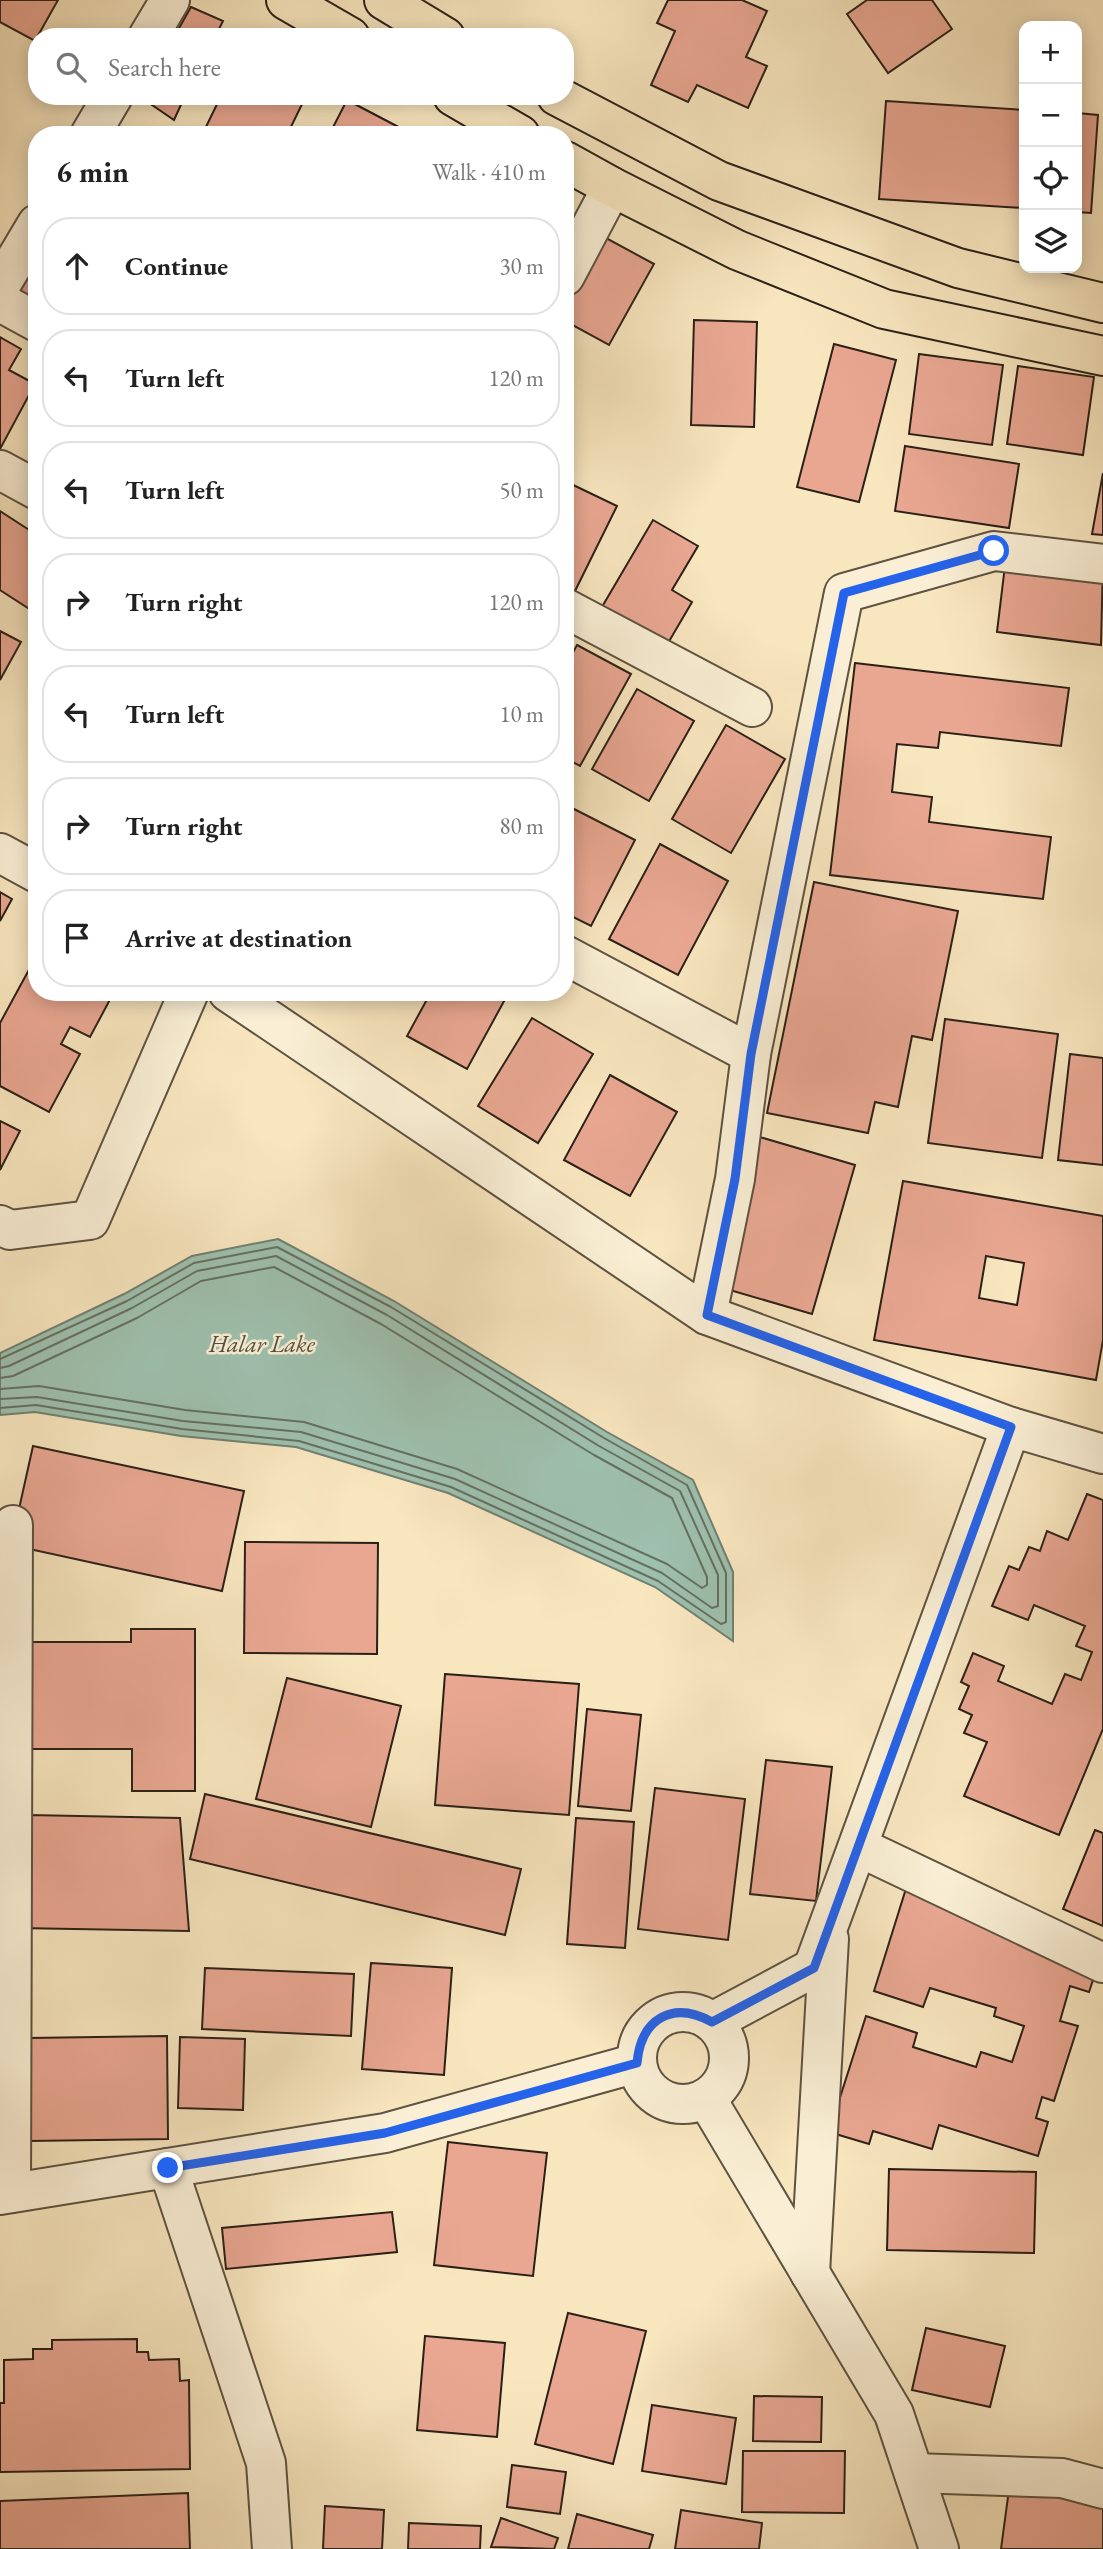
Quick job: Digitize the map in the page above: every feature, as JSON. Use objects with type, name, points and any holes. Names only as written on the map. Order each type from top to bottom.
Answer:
[{"type":"main road","points":[[286,0],[334,28]]},
{"type":"main road","points":[[384,0],[430,28]]},
{"type":"main road","points":[[468,105],[505,126]]},
{"type":"main road","points":[[574,105],[719,180],[958,268],[1103,303]]},
{"type":"main road","points":[[574,165],[737,250],[884,309],[1103,356]]},
{"type":"street","points":[[153,28],[170,0]]},
{"type":"street","points":[[95,126],[108,105]]},
{"type":"street","points":[[574,259],[612,187]]},
{"type":"street","points":[[0,286],[28,239]]},
{"type":"street","points":[[0,302],[28,317]]},
{"type":"street","points":[[0,470],[28,485]]},
{"type":"street","points":[[707,1315],[735,1179],[751,1054],[844,593],[994,551],[1103,564]]},
{"type":"street","points":[[574,613],[751,707]]},
{"type":"street","points":[[0,853],[28,868]]},
{"type":"street","points":[[574,960],[751,1054]]},
{"type":"street","points":[[0,1225],[10,1230],[90,1220],[185,1001]]},
{"type":"street","points":[[241,1001],[707,1315],[1011,1427],[1103,1454]]},
{"type":"street","points":[[712,2022],[814,1968],[1011,1427]]},
{"type":"street","points":[[13,1525],[6,1692],[5,2194],[385,2133],[637,2063]]},
{"type":"street","points":[[859,1847],[1103,1963]]},
{"type":"street","points":[[810,2273],[830,1923]]},
{"type":"street","points":[[678,2012],[696,2013],[712,2022],[724,2036],[730,2053],[728,2071],[719,2086],[706,2098],[688,2104],[670,2102],[654,2094],[642,2080],[637,2063],[639,2045],[647,2029],[660,2017],[678,2012]]},
{"type":"street","points":[[706,2098],[894,2414],[939,2549]]},
{"type":"street","points":[[168,2168],[266,2463],[272,2549]]},
{"type":"street","points":[[914,2473],[1062,2478],[1103,2488]]},
{"type":"water","name":"Halar Lake","points":[[278,1239],[394,1301],[607,1432],[693,1480],[733,1572],[733,1641],[655,1587],[448,1493],[296,1447],[181,1436],[35,1412],[0,1415],[0,1353],[124,1294],[192,1256]]},
{"type":"building","points":[[0,0],[58,0],[42,28],[28,28],[28,37],[0,22]]},
{"type":"building","points":[[668,0],[742,0],[767,11],[746,57],[767,66],[748,108],[697,85],[688,102],[651,85],[675,31],[657,23]]},
{"type":"building","points":[[867,0],[932,0],[952,29],[888,73],[847,14]]},
{"type":"building","points":[[191,7],[223,21],[220,28],[179,28]]},
{"type":"building","points":[[886,101],[1019,110],[1019,208],[879,199]]},
{"type":"building","points":[[152,105],[181,105],[174,120]]},
{"type":"building","points":[[217,105],[302,105],[291,126],[206,126]]},
{"type":"building","points":[[344,105],[357,105],[397,126],[334,126]]},
{"type":"building","points":[[1082,113],[1098,115],[1091,213],[1082,212]]},
{"type":"building","points":[[593,231],[654,264],[609,345],[574,326],[574,265]]},
{"type":"building","points":[[28,278],[28,303],[15,292]]},
{"type":"building","points":[[694,320],[757,322],[754,427],[691,425]]},
{"type":"building","points":[[0,337],[21,349],[9,370],[28,380],[28,397],[0,449]]},
{"type":"building","points":[[834,344],[896,360],[859,502],[797,487]]},
{"type":"building","points":[[919,354],[1003,365],[992,445],[909,434]]},
{"type":"building","points":[[1018,366],[1094,377],[1083,455],[1007,444]]},
{"type":"building","points":[[905,446],[1019,464],[1009,528],[895,511]]},
{"type":"building","points":[[1103,473],[1103,535],[1092,534]]},
{"type":"building","points":[[574,485],[617,506],[574,593]]},
{"type":"building","points":[[0,511],[28,529],[28,608],[0,590]]},
{"type":"building","points":[[653,520],[698,546],[672,590],[692,602],[664,650],[599,612]]},
{"type":"building","points":[[1007,549],[1103,561],[1101,645],[997,632]]},
{"type":"building","points":[[0,631],[21,642],[0,680]]},
{"type":"building","points":[[577,645],[631,674],[580,766],[574,763],[574,650]]},
{"type":"building","points":[[855,663],[1069,688],[1061,746],[940,732],[938,748],[897,744],[892,792],[932,797],[929,822],[1051,837],[1043,899],[830,875]]},
{"type":"building","points":[[637,689],[694,721],[649,801],[592,769]]},
{"type":"building","points":[[726,725],[785,759],[731,853],[672,819]]},
{"type":"building","points":[[574,809],[635,840],[591,926],[574,918]]},
{"type":"building","points":[[660,844],[728,881],[678,975],[609,939]]},
{"type":"building","points":[[814,882],[958,911],[932,1040],[912,1036],[898,1107],[875,1102],[868,1133],[767,1113]]},
{"type":"building","points":[[0,892],[12,899],[0,921]]},
{"type":"building","points":[[28,972],[28,1001],[109,1001],[90,1037],[70,1027],[61,1044],[80,1054],[49,1112],[0,1086],[0,1023]]},
{"type":"building","points":[[426,1001],[504,1001],[467,1069],[407,1036]]},
{"type":"building","points":[[532,1018],[593,1054],[538,1143],[478,1106]]},
{"type":"building","points":[[945,1019],[1058,1034],[1042,1158],[928,1143]]},
{"type":"building","points":[[1070,1054],[1103,1058],[1103,1165],[1058,1160]]},
{"type":"building","points":[[610,1075],[677,1112],[630,1196],[564,1160]]},
{"type":"building","points":[[0,1121],[20,1131],[0,1170]]},
{"type":"building","points":[[743,1132],[855,1165],[812,1314],[699,1281]]},
{"type":"building","points":[[903,1181],[1103,1216],[1103,1340],[1096,1380],[874,1340]],"holes":[[[986,1256],[1024,1263],[1017,1305],[979,1298]]]},
{"type":"building","points":[[33,1446],[244,1491],[222,1591],[11,1545]]},
{"type":"building","points":[[1087,1494],[1103,1500],[1103,1729],[1059,1835],[964,1796],[987,1742],[964,1733],[972,1715],[959,1709],[969,1686],[961,1682],[973,1653],[1004,1666],[998,1681],[1052,1704],[1065,1674],[1081,1680],[1092,1652],[1076,1646],[1085,1626],[1034,1605],[1028,1620],[992,1606],[1009,1566],[1019,1570],[1029,1547],[1040,1551],[1047,1531],[1068,1540]]},
{"type":"building","points":[[245,1542],[378,1543],[377,1654],[244,1653]]},
{"type":"building","points":[[131,1629],[195,1629],[195,1791],[132,1791],[132,1749],[17,1749],[17,1642],[131,1642]]},
{"type":"building","points":[[445,1674],[579,1684],[569,1815],[435,1805]]},
{"type":"building","points":[[287,1678],[401,1706],[371,1827],[256,1799]]},
{"type":"building","points":[[587,1709],[641,1715],[631,1811],[578,1806]]},
{"type":"building","points":[[766,1760],[832,1767],[816,1901],[750,1894]]},
{"type":"building","points":[[655,1788],[745,1799],[728,1940],[638,1929]]},
{"type":"building","points":[[205,1794],[521,1869],[505,1935],[190,1859]]},
{"type":"building","points":[[28,1815],[180,1818],[189,1931],[17,1928]]},
{"type":"building","points":[[576,1818],[634,1822],[625,1948],[567,1944]]},
{"type":"building","points":[[1095,1830],[1103,1833],[1103,1926],[1063,1909]]},
{"type":"building","points":[[909,1879],[1097,1968],[1089,1992],[1070,1986],[1060,2021],[1078,2026],[1054,2101],[1042,2097],[1036,2118],[1048,2122],[1038,2156],[939,2125],[932,2149],[873,2131],[869,2144],[829,2132],[866,2016],[917,2033],[913,2047],[976,2067],[981,2052],[1012,2062],[1024,2026],[994,2016],[996,2008],[930,1988],[923,2007],[874,1991]]},
{"type":"building","points":[[371,1963],[452,1968],[444,2075],[362,2069]]},
{"type":"building","points":[[205,1968],[354,1974],[351,2036],[202,2029]]},
{"type":"building","points":[[167,2036],[168,2139],[29,2141],[28,2038]]},
{"type":"building","points":[[180,2037],[245,2039],[243,2110],[178,2108]]},
{"type":"building","points":[[448,2142],[547,2153],[533,2276],[434,2265]]},
{"type":"building","points":[[889,2169],[1036,2172],[1034,2253],[887,2250]]},
{"type":"building","points":[[392,2212],[397,2252],[226,2269],[222,2228]]},
{"type":"building","points":[[568,2313],[646,2331],[613,2464],[535,2444]]},
{"type":"building","points":[[926,2328],[1005,2346],[990,2407],[912,2390]]},
{"type":"building","points":[[425,2336],[505,2343],[497,2437],[417,2430]]},
{"type":"building","points":[[137,2339],[137,2352],[148,2352],[149,2360],[179,2359],[180,2381],[189,2380],[190,2469],[0,2472],[0,2403],[4,2403],[4,2360],[33,2359],[33,2349],[52,2349],[52,2340]]},
{"type":"building","points":[[754,2396],[822,2397],[821,2442],[753,2441]]},
{"type":"building","points":[[652,2405],[736,2418],[726,2484],[642,2471]]},
{"type":"building","points":[[743,2451],[845,2451],[844,2513],[742,2512]]},
{"type":"building","points":[[512,2465],[566,2472],[560,2514],[507,2507]]},
{"type":"building","points":[[1010,2482],[1103,2495],[1103,2549],[1001,2549]]},
{"type":"building","points":[[188,2493],[190,2549],[0,2549],[0,2501]]},
{"type":"building","points":[[325,2506],[384,2510],[382,2549],[323,2549]]},
{"type":"building","points":[[681,2510],[762,2523],[759,2549],[675,2549]]},
{"type":"building","points":[[577,2514],[653,2535],[649,2549],[568,2549]]},
{"type":"building","points":[[501,2518],[558,2538],[554,2549],[491,2547]]},
{"type":"building","points":[[409,2523],[481,2526],[480,2549],[408,2549]]},
{"type":"route","points":[[168,2168],[385,2133],[637,2063],[639,2045],[647,2029],[660,2017],[678,2012],[696,2013],[712,2022],[814,1968],[1011,1427],[707,1315],[735,1179],[751,1054],[844,593],[994,551]]}]
